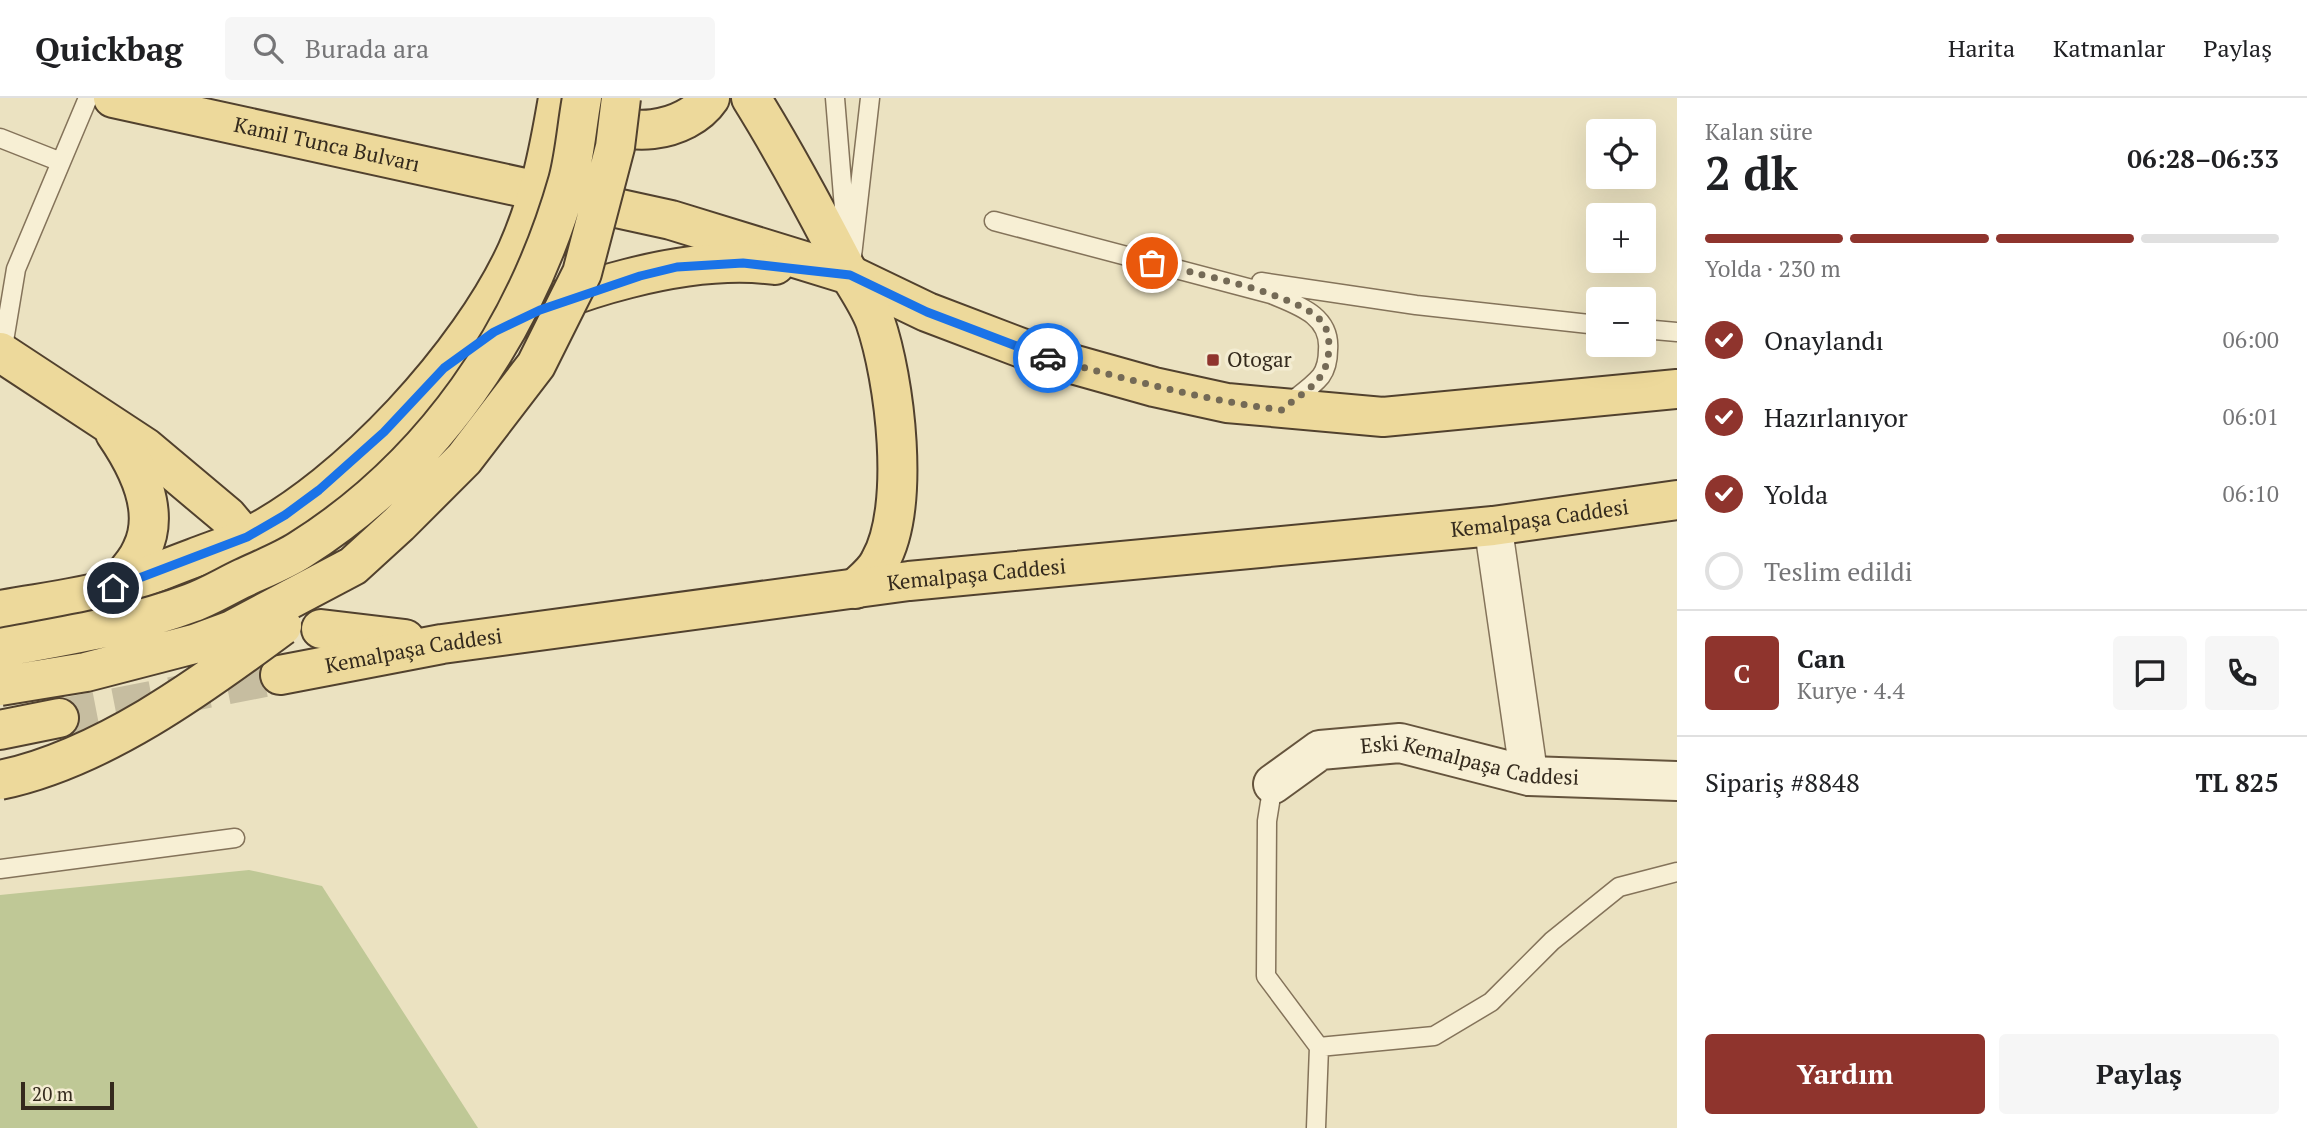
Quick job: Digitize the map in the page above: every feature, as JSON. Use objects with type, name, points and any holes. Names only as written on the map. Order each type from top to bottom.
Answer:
[{"type":"main road","name":"Kamil Tunca Bulvarı","points":[[113,98],[540,189]]},
{"type":"main road","points":[[159,106],[220,98]]},
{"type":"main road","points":[[0,610],[113,588],[253,546],[285,515],[319,490],[384,432],[467,334],[497,289],[517,251],[540,189],[558,98]]},
{"type":"main road","points":[[581,98],[596,115],[621,125],[643,128],[684,123],[710,98]]},
{"type":"main road","points":[[0,648],[106,628],[191,603],[299,551],[355,511],[409,463],[463,400],[499,345],[534,276],[568,180],[581,98]]},
{"type":"main road","points":[[0,780],[54,765],[102,743],[259,643],[353,566],[464,459],[536,365],[582,273],[615,147],[621,98]]},
{"type":"main road","points":[[751,98],[788,159],[850,275],[878,330],[885,360],[898,466],[897,503],[890,537],[880,563],[856,589]]},
{"type":"main road","points":[[540,189],[671,220],[850,275],[927,312],[1040,355],[1154,387],[1227,403],[1382,417],[1677,389]]},
{"type":"main road","points":[[427,383],[466,350],[517,320],[640,276],[677,267],[743,263],[850,275]]},
{"type":"main road","points":[[1,352],[175,471],[253,546]]},
{"type":"main road","points":[[112,428],[139,474],[148,518],[144,547],[113,588]]},
{"type":"main road","name":"Kemalpaşa Caddesi","points":[[279,675],[442,643],[909,581],[1493,526],[1677,500]]},
{"type":"main road","points":[[0,686],[86,672],[194,644],[254,620],[353,566]]},
{"type":"main road","points":[[321,629],[442,643]]},
{"type":"main road","points":[[0,730],[59,718]]},
{"type":"street","points":[[1493,526],[1528,776]]},
{"type":"street","name":"Eski Kemalpaşa Caddesi","points":[[1273,784],[1320,750],[1400,743],[1528,776],[1677,780]]},
{"type":"lane","points":[[1,352],[16,269],[88,98]]},
{"type":"lane","points":[[835,98],[850,275]]},
{"type":"lane","points":[[850,275],[870,98]]},
{"type":"lane","points":[[0,138],[61,162]]},
{"type":"lane","points":[[994,221],[1271,294],[1303,308],[1323,323],[1329,342],[1322,375],[1282,410]]},
{"type":"lane","points":[[0,259],[16,269]]},
{"type":"lane","points":[[1152,263],[1288,287],[1416,305],[1586,324]]},
{"type":"lane","points":[[1656,330],[1677,332]]},
{"type":"lane","points":[[1273,784],[1268,821],[1266,976],[1319,1047],[1316,1128]]},
{"type":"lane","points":[[0,869],[234,838]]},
{"type":"lane","points":[[1319,1047],[1434,1036],[1491,1002],[1552,941],[1619,887],[1674,874]]},
{"type":"green space","points":[[249,870],[322,886],[478,1128],[0,1128],[0,895]]},
{"type":"tunnel","points":[[59,718],[280,675]]},
{"type":"way so far","points":[[1048,358],[1154,387],[1227,403],[1282,410],[1322,375],[1329,342],[1323,323],[1303,308],[1271,294],[1152,263]]},
{"type":"place","name":"Otogar","points":[[1213,360]]},
{"type":"route","points":[[113,588],[247,537],[285,515],[319,490],[384,432],[427,383],[444,368],[494,332],[540,310],[640,276],[677,267],[743,263],[850,275],[927,312],[1048,358]]}]
